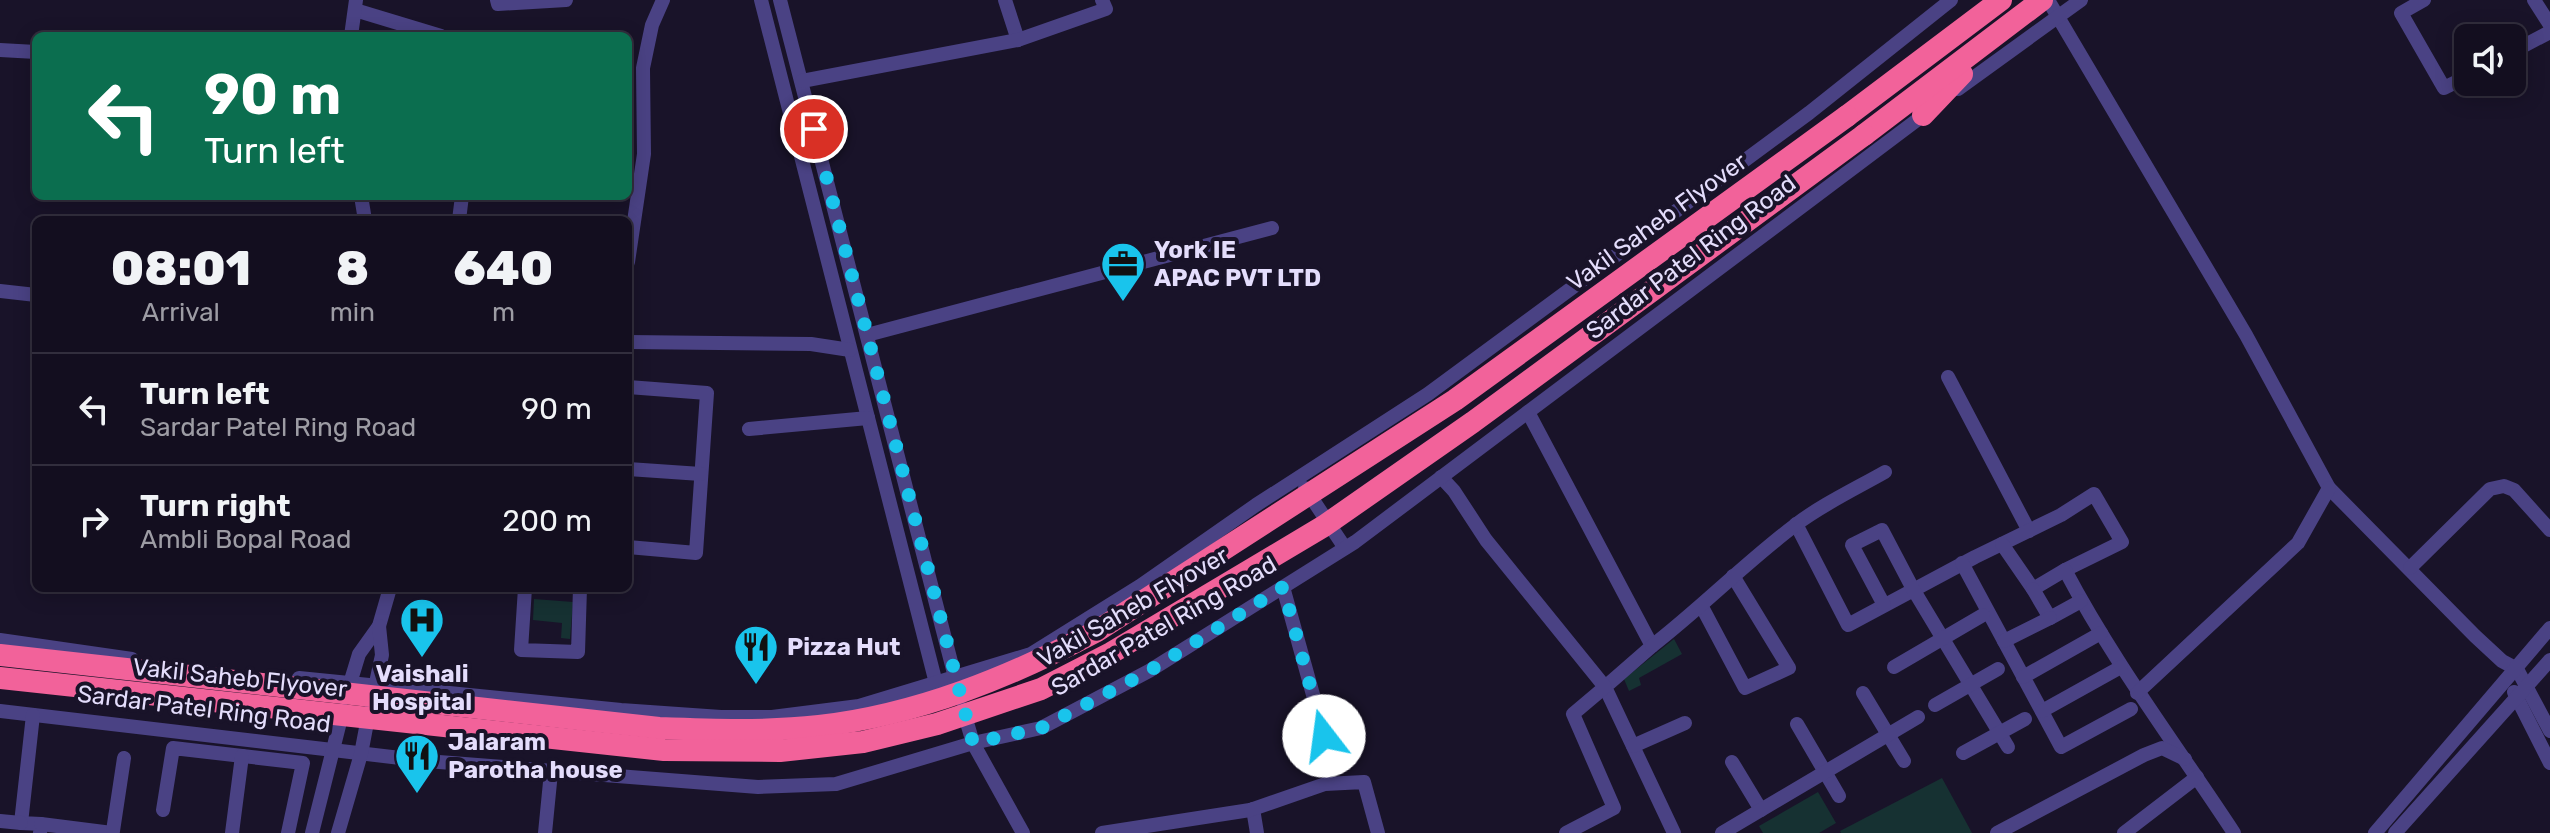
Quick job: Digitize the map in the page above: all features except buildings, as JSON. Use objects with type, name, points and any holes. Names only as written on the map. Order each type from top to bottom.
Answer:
[{"type":"highway","points":[[1852,111],[2001,0]]},
{"type":"highway","name":"Sardar Patel Ring Road","points":[[1875,135],[2009,24],[2049,5]]},
{"type":"highway","points":[[1923,115],[2009,24]]},
{"type":"highway","name":"Vakil Saheb Flyover","points":[[0,655],[659,728],[752,731],[821,726],[938,700],[991,683],[1038,662],[1122,615],[1455,400],[1852,111]]},
{"type":"highway","name":"Vakil Saheb Flyover","points":[[0,678],[664,750],[780,751],[863,742],[937,724],[1041,689],[1111,653],[1324,526],[1875,135]]},
{"type":"street","points":[[497,0],[498,4],[566,0]]},
{"type":"street","points":[[632,235],[644,154],[643,68],[652,25],[663,0]]},
{"type":"street","points":[[761,0],[937,683],[951,750]]},
{"type":"street","points":[[780,0],[973,743],[1023,833]]},
{"type":"street","points":[[1005,0],[1018,40]]},
{"type":"street","points":[[802,81],[1018,40],[1106,9],[1102,0]]},
{"type":"street","name":"Sardar Patel Ring Road","points":[[0,640],[214,671],[721,717],[772,717],[859,706],[1031,654],[1140,586],[1428,394],[1843,86],[1951,0]]},
{"type":"street","name":"Sardar Patel Ring Road","points":[[0,711],[361,754],[551,772],[787,787],[860,779],[973,743],[1041,728],[1149,671],[1345,548],[1528,412],[1875,135],[1923,115],[2049,5],[2081,0]]},
{"type":"street","points":[[2424,0],[2401,13],[2444,88],[2454,83]]},
{"type":"street","points":[[2534,0],[2550,25]]},
{"type":"street","points":[[352,32],[355,5],[430,32]]},
{"type":"street","points":[[2049,5],[2246,335],[2329,488],[2502,661],[2522,693],[2550,763]]},
{"type":"street","points":[[1930,17],[1946,41]]},
{"type":"street","points":[[2526,45],[2550,32]]},
{"type":"street","points":[[0,50],[32,52]]},
{"type":"street","points":[[1843,86],[1852,111]]},
{"type":"street","points":[[867,335],[1272,228]]},
{"type":"street","points":[[0,291],[32,295]]},
{"type":"street","points":[[632,342],[811,344],[850,350]]},
{"type":"street","points":[[1948,377],[2029,531]]},
{"type":"street","points":[[632,387],[707,393],[696,553],[632,547]]},
{"type":"street","points":[[1528,412],[1652,646]]},
{"type":"street","points":[[749,429],[868,418]]},
{"type":"street","points":[[632,469],[701,474]]},
{"type":"street","points":[[1566,833],[1614,808],[1573,714],[1796,524],[1885,472]]},
{"type":"street","points":[[1441,477],[1454,491],[1486,540],[1605,687],[1674,833]]},
{"type":"street","points":[[1298,478],[1345,548]]},
{"type":"street","points":[[2410,568],[2490,489],[2504,486],[2514,490],[2550,530]]},
{"type":"street","points":[[2137,693],[2298,543],[2329,488]]},
{"type":"street","points":[[1796,524],[1848,625],[2094,494],[2122,542],[2033,589]]},
{"type":"street","points":[[1884,605],[1852,545],[1882,530],[1913,589],[2008,747]]},
{"type":"street","points":[[2002,544],[2050,618]]},
{"type":"street","points":[[1962,563],[2061,747],[2131,709]]},
{"type":"street","points":[[2065,570],[2137,693],[2186,759],[2234,833]]},
{"type":"street","points":[[1702,607],[1745,688],[1789,668],[1733,576]]},
{"type":"street","points":[[1283,587],[1332,763]]},
{"type":"street","points":[[312,833],[350,681],[359,654],[379,626],[389,592]]},
{"type":"street","points":[[525,592],[521,650],[578,652],[580,592]]},
{"type":"street","points":[[2004,641],[2081,601]]},
{"type":"street","points":[[1894,667],[1983,615]]},
{"type":"street","points":[[338,833],[361,754],[382,655],[379,626]]},
{"type":"street","points":[[2375,833],[2550,628]]},
{"type":"street","points":[[2023,677],[2101,633]]},
{"type":"street","points":[[2395,833],[2550,660]]},
{"type":"street","points":[[2042,711],[2121,667]]},
{"type":"street","points":[[1935,705],[1998,669]]},
{"type":"street","points":[[1863,693],[1904,761]]},
{"type":"street","points":[[2522,693],[2550,731]]},
{"type":"street","points":[[21,823],[33,715]]},
{"type":"street","points":[[1722,833],[1918,717]]},
{"type":"street","points":[[1963,753],[2025,719]]},
{"type":"street","points":[[1633,746],[1685,723]]},
{"type":"street","points":[[1797,724],[1839,796]]},
{"type":"street","points":[[163,810],[173,748],[303,763],[288,833]]},
{"type":"street","points":[[1997,833],[2144,755],[2162,748],[2186,759]]},
{"type":"street","points":[[232,833],[242,756]]},
{"type":"street","points":[[0,821],[41,828],[112,832],[124,758]]},
{"type":"street","points":[[1732,762],[1761,810]]},
{"type":"street","points":[[545,833],[551,772]]},
{"type":"street","points":[[2124,833],[2197,777]]},
{"type":"street","points":[[1102,833],[1253,809],[1325,784],[1364,782],[1378,833]]},
{"type":"street","points":[[1253,809],[1257,833]]},
{"type":"green space","points":[[534,599],[573,602],[570,639],[561,638],[562,623],[533,620]]},
{"type":"green space","points":[[1674,639],[1682,654],[1639,678],[1641,685],[1629,691],[1624,679]]},
{"type":"green space","points":[[1942,778],[1972,833],[1841,833],[1840,831]]},
{"type":"green space","points":[[1818,792],[1836,823],[1819,833],[1763,833],[1759,826]]},
{"type":"place","name":"York IE APAC PVT LTD","points":[[1123,303]]},
{"type":"place","name":"Vaishali Hospital","points":[[422,659]]},
{"type":"place","name":"Pizza Hut","points":[[756,686]]},
{"type":"place","name":"Jalaram Parotha house","points":[[417,795]]},
{"type":"route","points":[[814,129],[973,743],[1041,728],[1149,671],[1283,587],[1324,736]]}]
